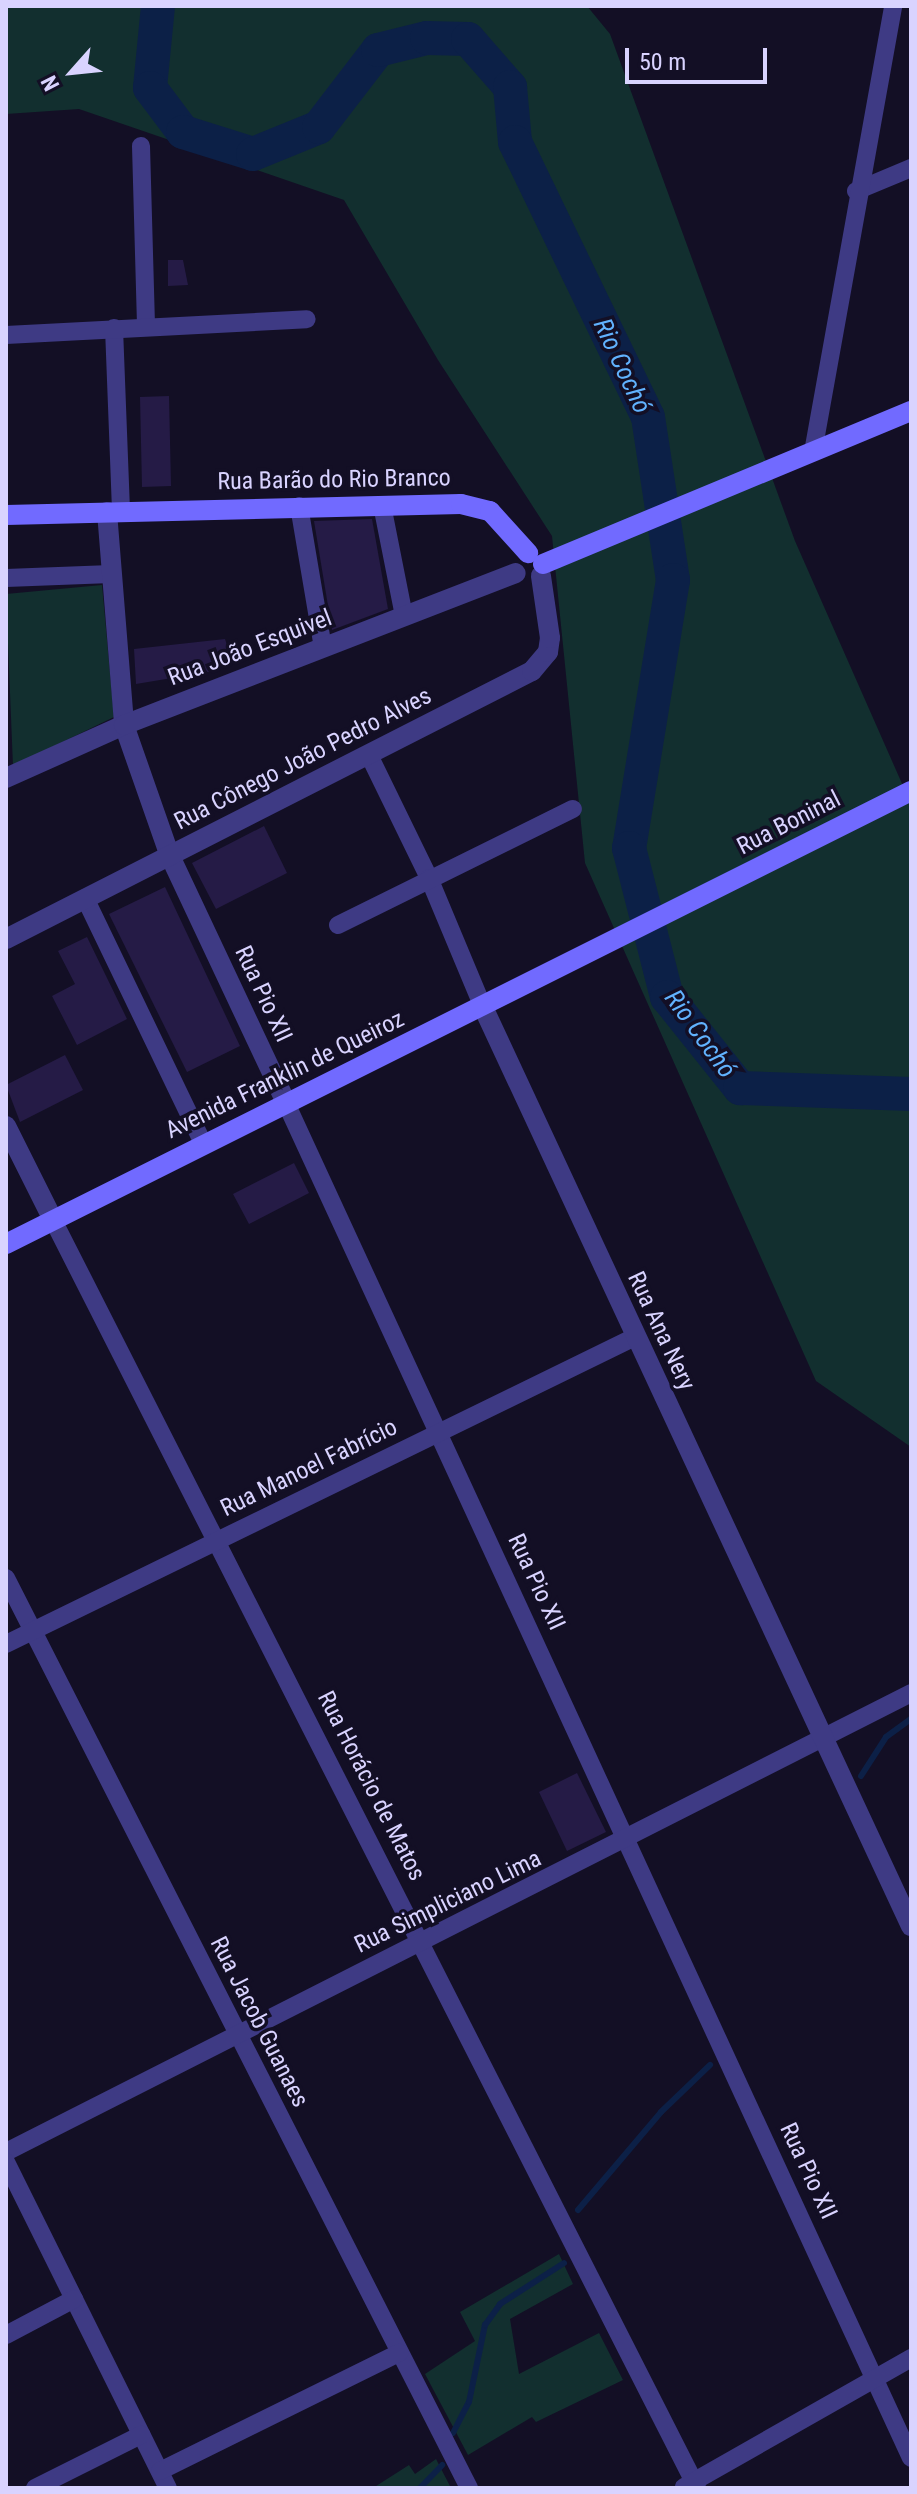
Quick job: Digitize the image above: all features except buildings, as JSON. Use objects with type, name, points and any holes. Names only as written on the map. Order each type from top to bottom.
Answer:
[{"type":"main road","points":[[537,564],[566,556],[911,411]]},
{"type":"main road","name":"Rua Barão do Rio Branco","points":[[6,515],[299,506],[477,505],[502,522],[537,564]]},
{"type":"main road","name":"Rua Boninal","points":[[588,953],[911,791]]},
{"type":"main road","name":"Avenida Franklin de Queiroz","points":[[6,1244],[588,953]]},
{"type":"street","points":[[805,456],[893,6]]},
{"type":"street","points":[[141,146],[146,326]]},
{"type":"street","points":[[856,191],[911,168]]},
{"type":"street","points":[[6,335],[307,319]]},
{"type":"street","points":[[114,328],[114,511]]},
{"type":"street","points":[[382,505],[404,616]]},
{"type":"street","points":[[299,506],[323,648]]},
{"type":"street","name":"Rua Pio XII","points":[[114,511],[111,574],[124,725],[170,856],[628,1839],[911,2458]]},
{"type":"street","name":"Rua João Esquivel","points":[[6,778],[124,725],[516,573],[517,560],[537,564]]},
{"type":"street","name":"Rua Cônego João Pedro Alves","points":[[6,939],[369,755],[542,663],[550,638],[537,564]]},
{"type":"street","points":[[6,578],[111,574]]},
{"type":"street","name":"Rua Ana Nery","points":[[369,755],[429,878],[483,1007],[635,1337],[911,1926]]},
{"type":"street","points":[[338,925],[573,809]]},
{"type":"street","points":[[85,898],[203,1143]]},
{"type":"street","name":"Rua Horácio de Matos","points":[[6,1126],[421,1941],[688,2483]]},
{"type":"street","name":"Rua Manoel Fabrício","points":[[6,1644],[635,1337]]},
{"type":"street","name":"Rua Jacob Guanaes","points":[[6,1578],[469,2488]]},
{"type":"street","name":"Rua Simpliciano Lima","points":[[6,2152],[911,1693]]},
{"type":"street","points":[[6,2162],[168,2488]]},
{"type":"street","points":[[6,2335],[74,2299]]},
{"type":"street","points":[[160,2471],[399,2353]]},
{"type":"street","points":[[688,2483],[911,2358]]},
{"type":"street","points":[[35,2488],[141,2435]]},
{"type":"green space","points":[[6,6],[587,6],[610,34],[795,541],[911,804],[911,1447],[816,1381],[585,863],[552,536],[438,360],[344,200],[79,109],[6,114]]},
{"type":"green space","points":[[102,585],[114,717],[13,766],[6,594]]},
{"type":"green space","points":[[559,2254],[573,2284],[510,2319],[519,2374],[599,2333],[623,2380],[536,2422],[532,2417],[468,2455],[425,2374],[475,2341],[460,2312]]},
{"type":"green space","points":[[436,2459],[451,2488],[373,2488],[409,2465],[415,2474]]},
{"type":"waterway","name":"Rio Cochó","points":[[158,6],[150,88],[183,132],[253,154],[319,127],[378,50],[427,38],[468,39],[510,87],[515,142],[648,417],[673,580],[629,848],[667,997],[740,1088],[911,1094]]},
{"type":"waterway","points":[[861,1776],[886,1737],[911,1719]]},
{"type":"waterway","points":[[578,2210],[661,2112],[710,2065]]},
{"type":"waterway","points":[[453,2433],[469,2402],[485,2325],[500,2304],[564,2263]]},
{"type":"waterway","points":[[420,2488],[442,2465]]}]
